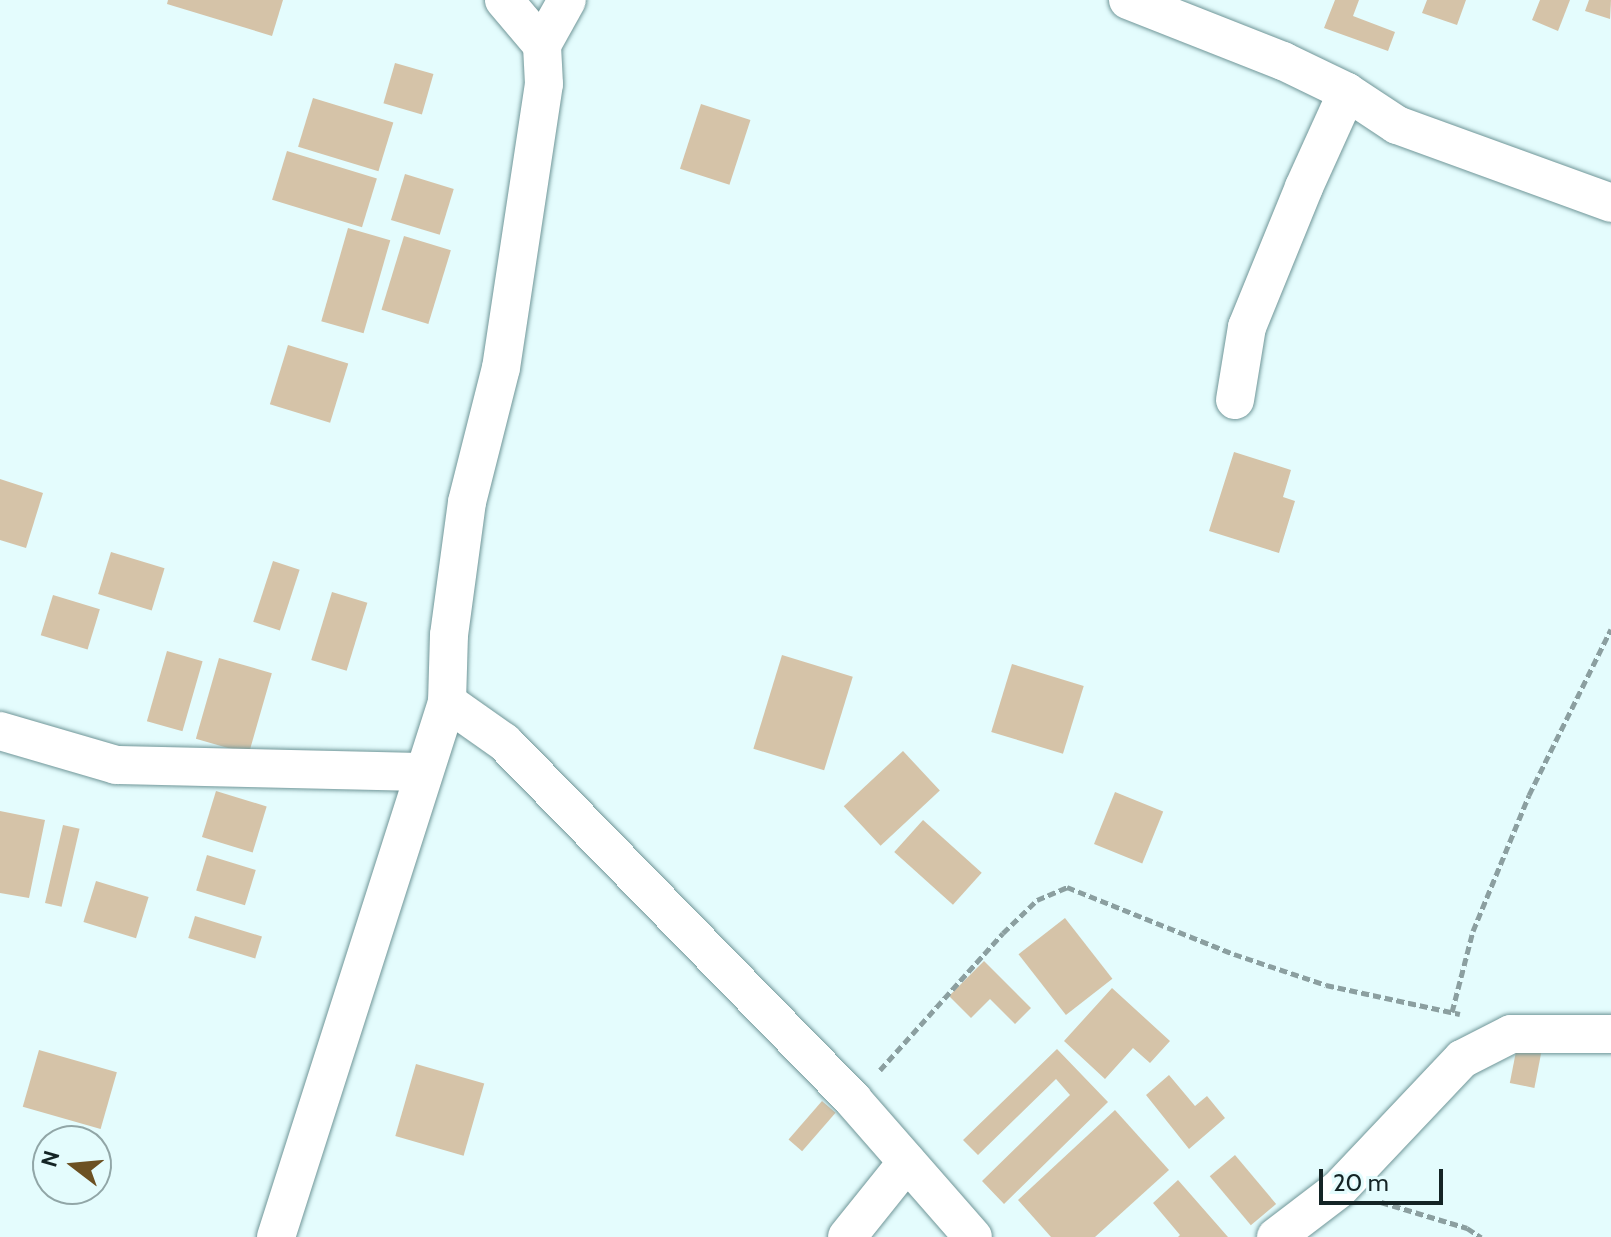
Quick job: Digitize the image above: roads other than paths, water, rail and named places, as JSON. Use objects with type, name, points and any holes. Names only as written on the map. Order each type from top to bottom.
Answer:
[{"type":"street","points":[[504,0],[542,45]]},
{"type":"street","points":[[276,1237],[447,702],[449,635],[467,502],[501,368],[544,84],[542,45],[567,0]]},
{"type":"street","points":[[1128,0],[1283,61],[1347,92],[1397,125],[1611,203]]},
{"type":"street","points":[[1235,400],[1247,327],[1347,92]]},
{"type":"street","points":[[447,702],[504,742],[853,1100],[973,1237]]},
{"type":"street","points":[[0,731],[116,765],[423,772]]},
{"type":"street","points":[[1276,1237],[1339,1189],[1462,1059],[1511,1034],[1611,1034]]},
{"type":"street","points":[[847,1237],[907,1162]]}]
